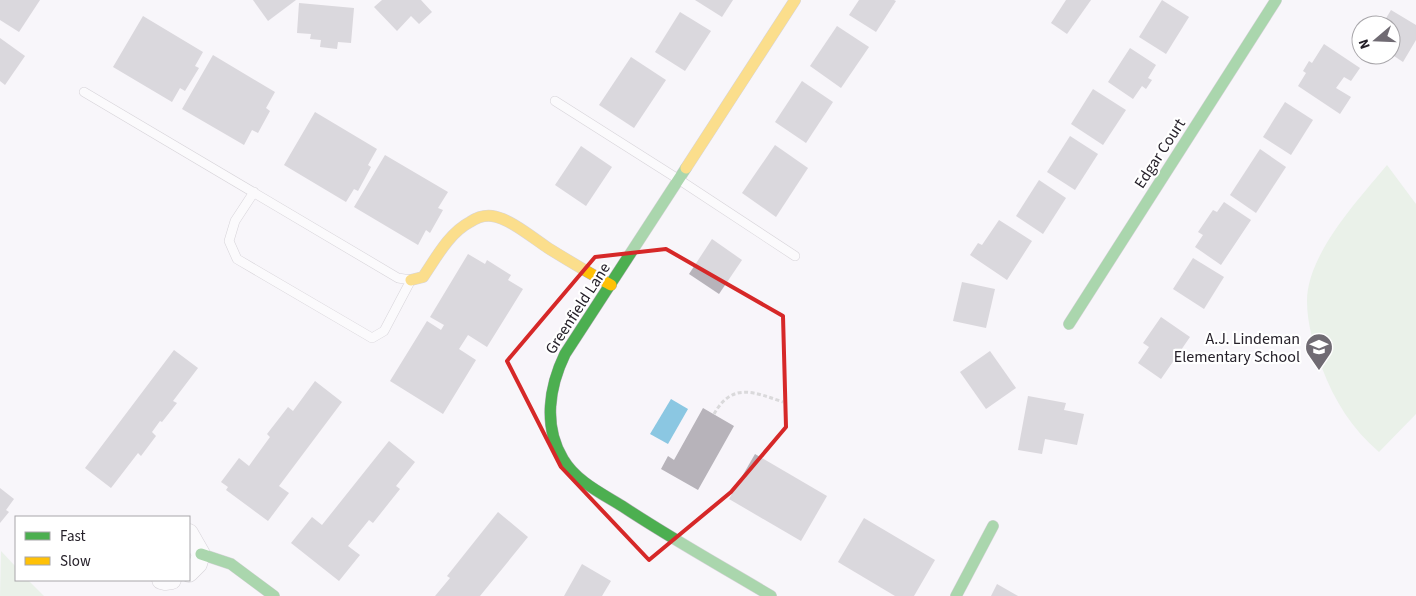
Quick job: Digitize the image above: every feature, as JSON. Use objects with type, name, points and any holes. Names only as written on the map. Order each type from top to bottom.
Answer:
[{"type":"street","name":"Greenfield Lane","points":[[771,596],[642,520],[580,479],[564,460],[556,443],[549,413],[550,394],[554,376],[565,354],[795,0]]},
{"type":"street","name":"Edgar Court","points":[[1069,324],[1276,0]]},
{"type":"street","points":[[412,280],[424,277],[453,235],[464,224],[476,218],[491,216],[505,220],[583,270],[611,285]]},
{"type":"street","points":[[956,596],[993,526]]},
{"type":"street","points":[[190,535],[201,554],[231,564],[274,596]]},
{"type":"street","points":[[190,572],[198,564],[201,554]]},
{"type":"lane","points":[[84,92],[254,192],[398,278],[412,280],[384,331],[372,338],[237,259],[229,241],[235,222],[254,192]]},
{"type":"lane","points":[[555,101],[795,256]]},
{"type":"path","points":[[714,414],[720,404],[728,397],[741,392],[756,392],[783,402]]},
{"type":"highlighted area","points":[[666,249],[783,316],[786,427],[731,492],[649,560],[561,467],[507,361],[595,257]]},
{"type":"green space","points":[[1387,165],[1416,204],[1416,414],[1379,452],[1352,424],[1332,391],[1314,343],[1308,318],[1307,301],[1309,283],[1325,246],[1349,211]]},
{"type":"green space","points":[[1,551],[15,566],[15,581],[29,581],[44,596],[0,596]]},
{"type":"water","points":[[671,399],[688,409],[668,444],[650,434]]},
{"type":"building","points":[[0,0],[40,0],[19,32],[0,20]]},
{"type":"building","points":[[253,0],[296,0],[268,21]]},
{"type":"building","points":[[382,0],[421,0],[432,12],[419,24],[411,16],[397,31],[374,7]]},
{"type":"building","points":[[695,0],[733,0],[722,17]]},
{"type":"building","points":[[859,0],[896,1],[876,32],[849,15]]},
{"type":"building","points":[[1066,0],[1091,0],[1067,34],[1051,23]]},
{"type":"building","points":[[1162,0],[1189,17],[1166,54],[1139,37]]},
{"type":"building","points":[[299,3],[354,8],[351,43],[338,42],[337,49],[320,47],[321,40],[310,39],[311,34],[297,33]]},
{"type":"building","points":[[1391,10],[1399,15],[1388,15]]},
{"type":"building","points":[[680,12],[711,31],[685,71],[655,52]]},
{"type":"building","points":[[143,16],[203,52],[195,66],[199,68],[185,91],[180,88],[172,102],[113,67]]},
{"type":"building","points":[[1401,16],[1416,25],[1416,40],[1403,62],[1401,61]]},
{"type":"building","points":[[837,26],[869,47],[841,88],[810,66]]},
{"type":"building","points":[[0,38],[25,56],[5,85],[0,81]]},
{"type":"building","points":[[1324,44],[1351,62],[1351,65],[1360,68],[1351,81],[1344,77],[1336,88],[1351,97],[1340,114],[1298,86],[1306,73],[1303,71],[1309,61],[1312,63]]},
{"type":"building","points":[[1130,48],[1156,65],[1148,78],[1152,80],[1146,89],[1142,86],[1133,99],[1108,82]]},
{"type":"building","points":[[213,55],[275,92],[266,108],[270,111],[258,133],[252,130],[244,145],[182,109]]},
{"type":"building","points":[[631,57],[666,80],[634,128],[599,105]]},
{"type":"building","points":[[802,81],[833,102],[806,143],[775,122]]},
{"type":"building","points":[[1093,89],[1126,110],[1103,145],[1071,124]]},
{"type":"building","points":[[1285,102],[1313,120],[1291,155],[1263,137]]},
{"type":"building","points":[[315,112],[377,149],[368,165],[371,167],[358,191],[354,189],[346,202],[284,165]]},
{"type":"building","points":[[1070,136],[1098,154],[1075,190],[1047,172]]},
{"type":"building","points":[[775,145],[808,168],[776,217],[742,193]]},
{"type":"building","points":[[581,146],[612,167],[586,206],[555,185]]},
{"type":"building","points":[[1260,149],[1286,167],[1256,213],[1230,195]]},
{"type":"building","points":[[385,155],[448,192],[438,208],[443,210],[430,233],[426,230],[418,245],[354,207]]},
{"type":"building","points":[[1039,180],[1066,198],[1043,234],[1016,216]]},
{"type":"building","points":[[1224,202],[1251,220],[1221,265],[1195,247],[1203,235],[1198,232],[1213,210],[1217,212]]},
{"type":"building","points":[[999,220],[1032,241],[1007,280],[970,255],[978,243],[982,245]]},
{"type":"building","points":[[712,239],[742,260],[719,294],[689,274]]},
{"type":"building","points":[[468,254],[485,264],[487,260],[511,275],[508,280],[523,289],[487,347],[468,335],[459,349],[476,360],[443,414],[390,381],[427,321],[441,330],[444,325],[430,317]]},
{"type":"building","points":[[1193,258],[1224,277],[1204,309],[1173,289]]},
{"type":"building","points":[[962,282],[995,289],[986,328],[953,321]]},
{"type":"building","points":[[1161,317],[1190,337],[1161,379],[1138,363],[1149,347],[1143,343]]},
{"type":"building","points":[[174,350],[198,368],[173,401],[177,403],[152,432],[156,436],[141,456],[138,453],[111,488],[85,468]]},
{"type":"building","points":[[990,351],[1016,388],[986,409],[960,372]]},
{"type":"building","points":[[315,381],[342,402],[279,486],[289,493],[268,521],[226,490],[228,487],[221,482],[239,458],[249,466],[270,437],[267,434],[288,407],[293,411]]},
{"type":"building","points":[[1028,396],[1066,403],[1064,410],[1084,414],[1077,445],[1045,439],[1042,454],[1018,450]]},
{"type":"building","points":[[703,408],[734,426],[698,490],[661,469],[668,456],[674,460]]},
{"type":"building","points":[[389,441],[415,462],[396,486],[400,489],[373,523],[369,520],[348,546],[360,555],[339,581],[291,543],[312,517],[322,525]]},
{"type":"building","points":[[755,454],[827,496],[801,541],[729,499]]},
{"type":"building","points":[[0,488],[14,499],[6,510],[9,512],[0,523]]},
{"type":"building","points":[[498,512],[528,537],[480,596],[435,596],[450,578],[447,576]]},
{"type":"building","points":[[864,518],[935,560],[914,596],[895,596],[838,562]]},
{"type":"building","points":[[582,564],[611,581],[602,596],[564,596]]},
{"type":"building","points":[[997,584],[1018,596],[991,596]]},
{"type":"traffic: fast","points":[[1069,324],[1276,0]]},
{"type":"traffic: fast","points":[[686,168],[565,354],[555,380],[550,406],[553,433],[557,446],[568,467],[590,486],[677,541],[771,596]]},
{"type":"traffic: fast","points":[[956,596],[993,526]]},
{"type":"traffic: fast","points":[[201,554],[231,564],[274,596]]},
{"type":"traffic: slow","points":[[686,168],[795,0]]},
{"type":"traffic: slow","points":[[411,280],[423,277],[449,239],[462,227],[477,218],[489,216],[506,220],[548,248],[611,285]]},
{"type":"place","name":"A.J. Lindeman Elementary School","points":[[1319,371]]}]
